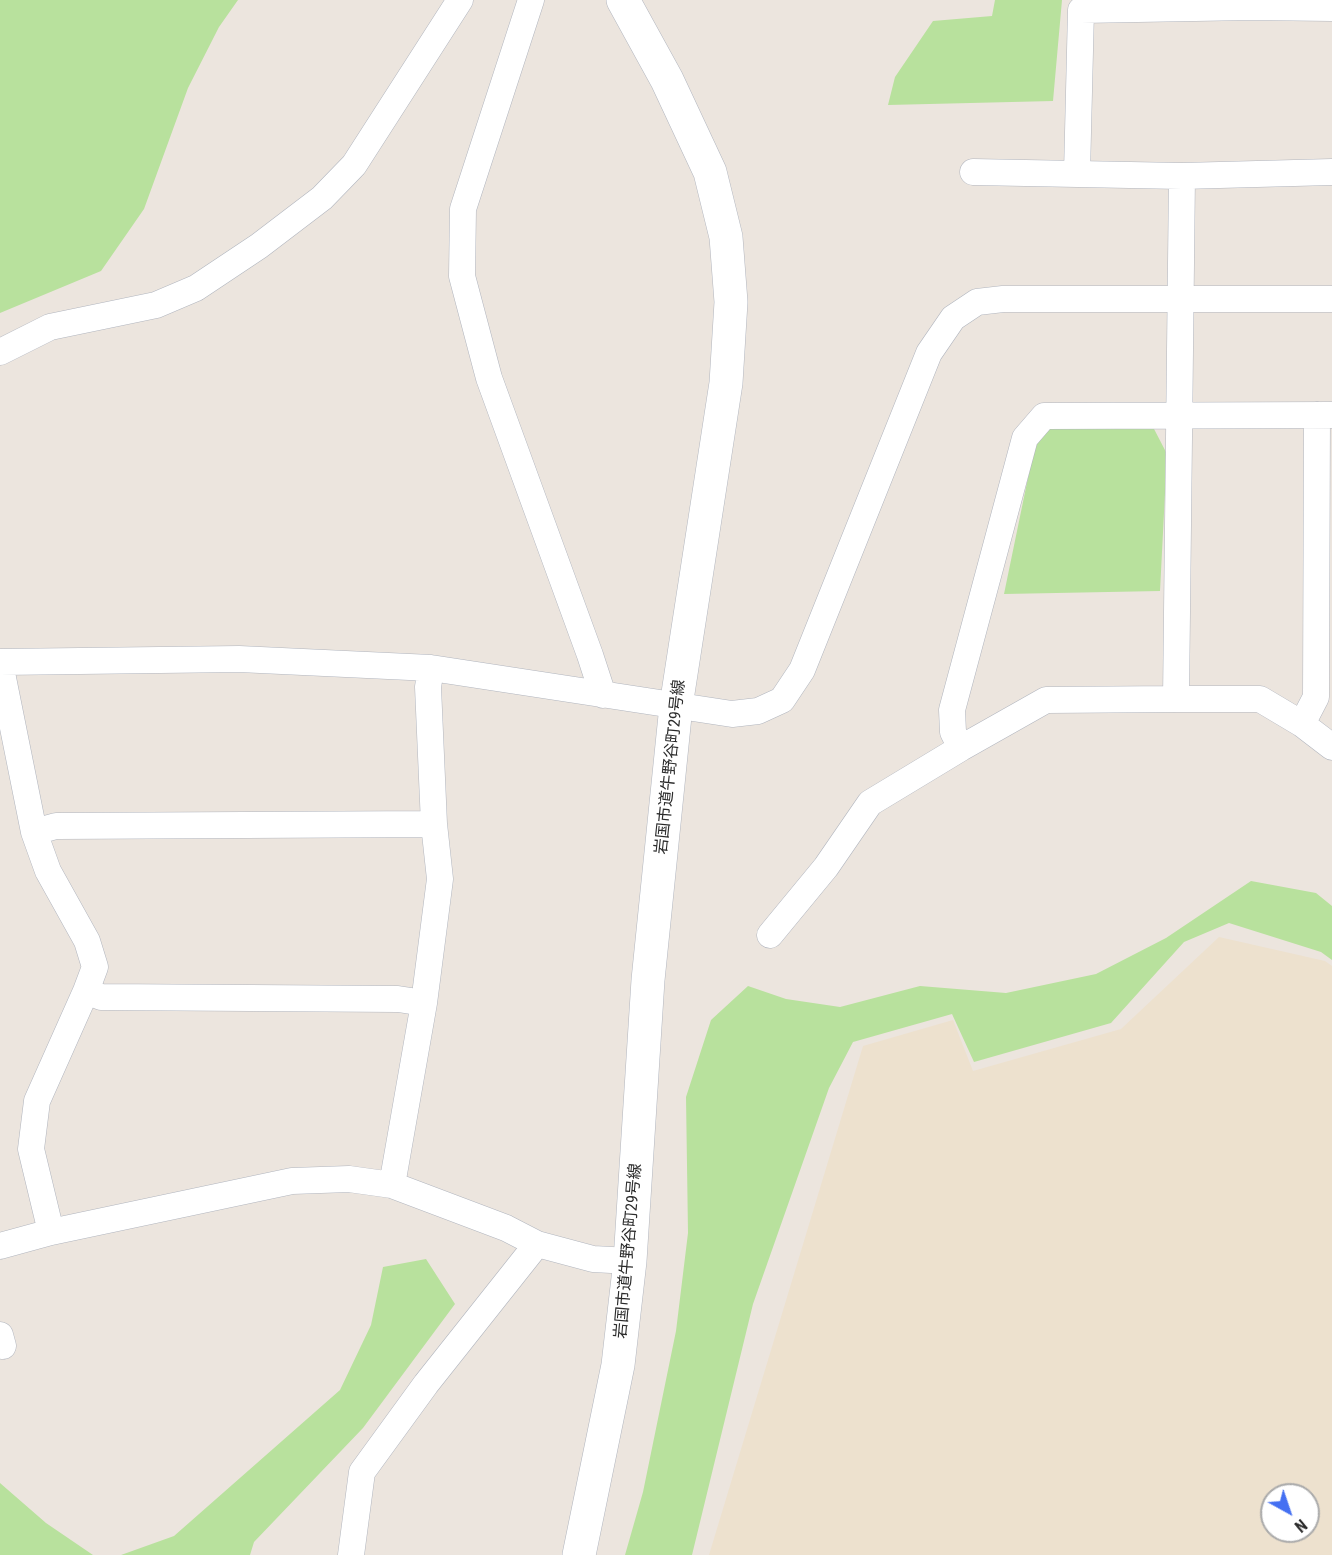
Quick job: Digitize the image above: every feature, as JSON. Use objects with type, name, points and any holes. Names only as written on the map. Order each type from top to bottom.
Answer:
[{"type":"street","points":[[0,352],[50,327],[156,305],[196,288],[259,246],[304,212],[322,198],[354,165],[460,0]]},
{"type":"street","points":[[531,0],[463,209],[462,276],[489,378],[603,695]]},
{"type":"street","name":"岩国市道牛野谷町29号線","points":[[579,1555],[618,1365],[630,1262],[648,980],[676,706],[726,383],[731,302],[726,237],[710,172],[667,80],[623,0]]},
{"type":"street","points":[[1077,173],[1081,10],[1251,4],[1332,8]]},
{"type":"street","points":[[973,172],[1182,176],[1332,172]]},
{"type":"street","points":[[1176,699],[1182,176]]},
{"type":"street","points":[[51,1232],[31,1149],[37,1101],[95,967],[87,941],[48,871],[34,832],[0,662],[239,659],[431,668],[732,714],[758,711],[782,700],[802,670],[928,353],[953,318],[977,302],[1003,299],[1332,299]]},
{"type":"street","points":[[961,748],[953,732],[952,711],[1025,438],[1044,416],[1325,415],[1316,697],[1302,724]]},
{"type":"street","points":[[392,1185],[424,1003],[440,879],[434,824],[428,687],[431,668]]},
{"type":"street","points":[[770,935],[826,867],[870,803],[1046,700],[1260,699],[1302,724],[1332,747]]},
{"type":"street","points":[[34,832],[56,826],[434,824]]},
{"type":"street","points":[[86,991],[101,997],[398,999],[424,1003]]},
{"type":"street","points":[[0,1246],[51,1232],[291,1180],[349,1179],[392,1185],[506,1228],[537,1244],[593,1259],[630,1262]]},
{"type":"street","points":[[351,1555],[362,1472],[426,1384],[537,1244]]},
{"type":"shaded area","points":[[1219,937],[1325,961],[1332,966],[1332,1555],[709,1555],[863,1046],[953,1020],[973,1071],[1121,1029]]},
{"type":"green space","points":[[0,0],[238,0],[219,27],[188,88],[144,209],[101,271],[0,313]]},
{"type":"green space","points":[[995,0],[1062,0],[1053,101],[888,105],[895,77],[933,21],[992,16]]},
{"type":"green space","points":[[1153,427],[1167,454],[1160,591],[1004,594],[1036,439],[1051,428]]},
{"type":"green space","points":[[1251,881],[1316,893],[1332,906],[1332,960],[1321,952],[1229,923],[1184,942],[1111,1023],[974,1062],[952,1014],[853,1042],[829,1088],[753,1304],[692,1555],[625,1555],[643,1492],[676,1331],[688,1233],[686,1097],[711,1020],[748,986],[786,999],[840,1007],[920,986],[1006,993],[1096,974],[1166,938]]},
{"type":"green space","points":[[426,1259],[455,1304],[363,1428],[254,1542],[250,1555],[121,1555],[174,1536],[340,1390],[371,1325],[383,1267]]},
{"type":"green space","points":[[0,1483],[46,1523],[93,1555],[0,1555]]}]
